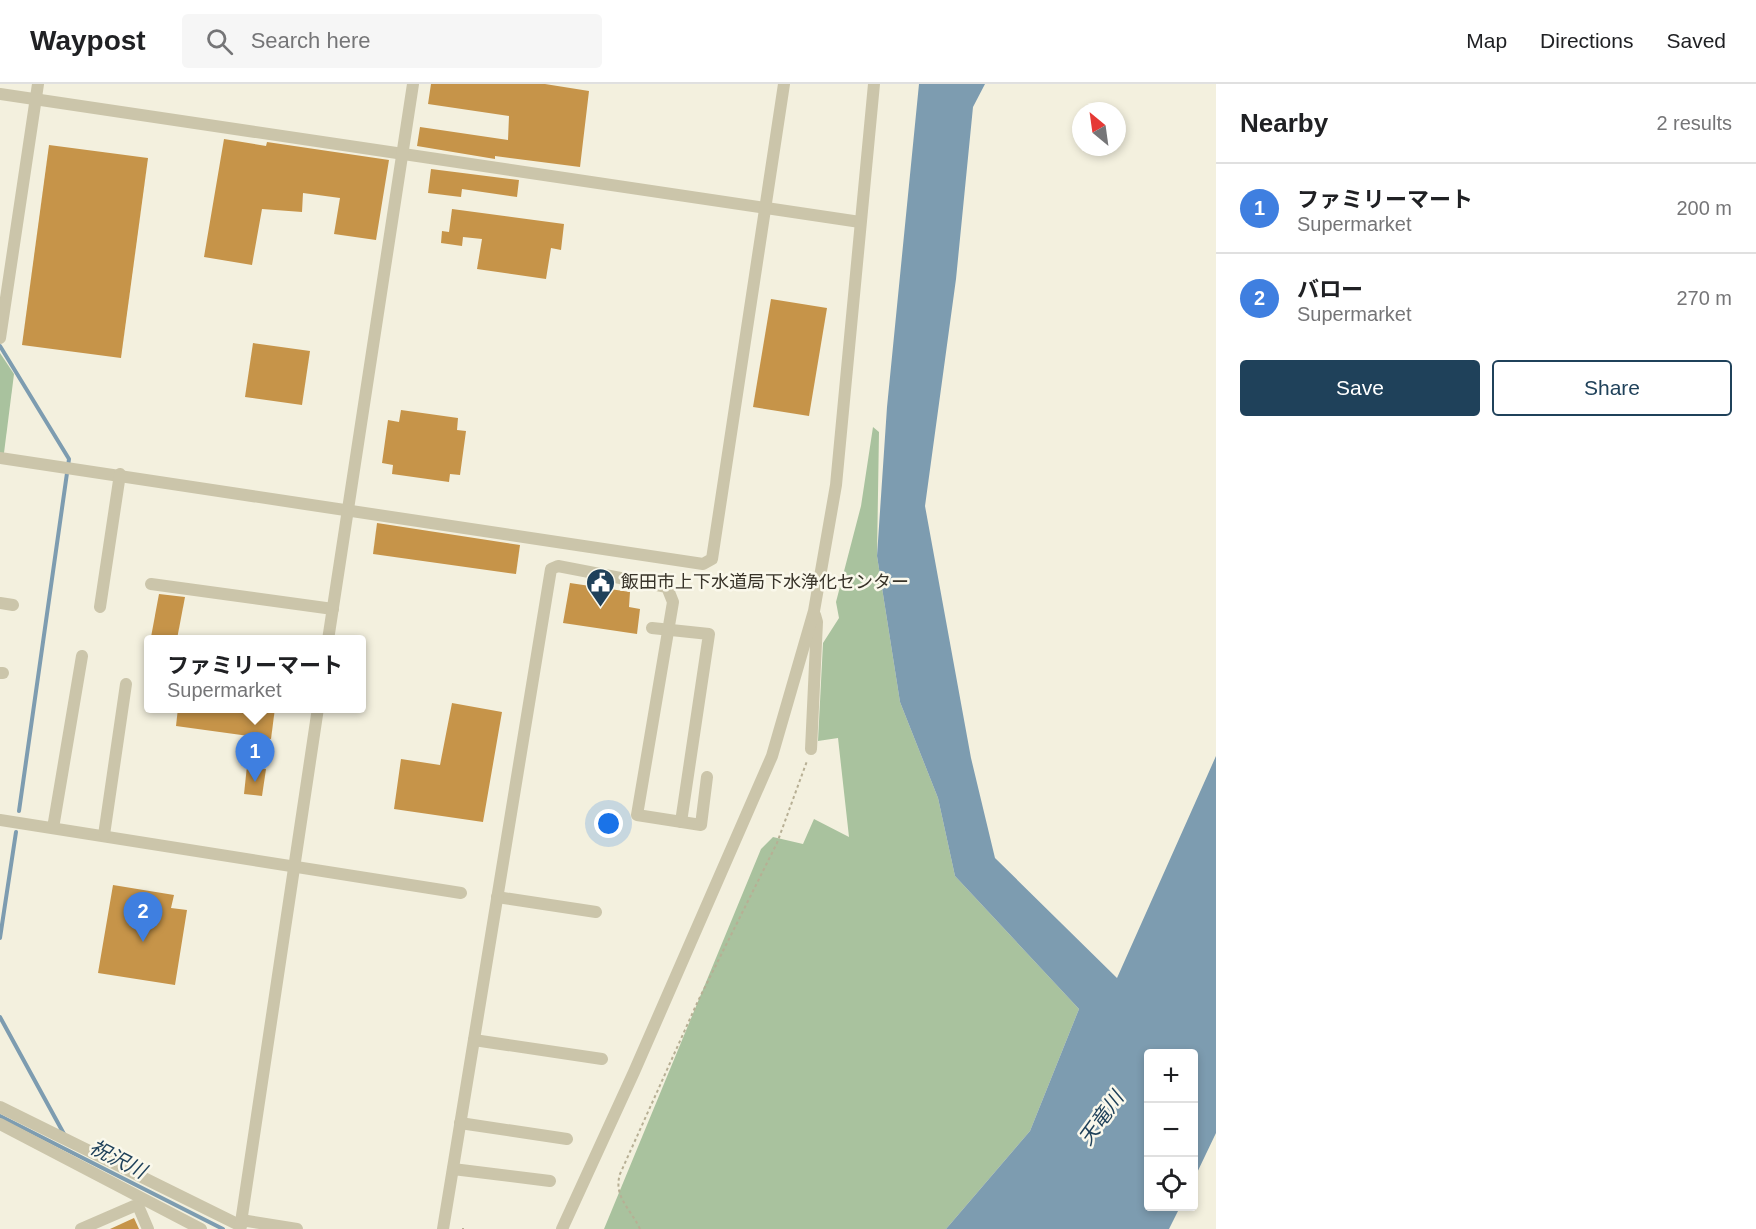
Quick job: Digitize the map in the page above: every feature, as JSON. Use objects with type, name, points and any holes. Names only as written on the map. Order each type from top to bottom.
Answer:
[{"type":"street","points":[[0,338],[38,84]]},
{"type":"street","points":[[329,635],[413,84]]},
{"type":"street","points":[[0,458],[120,474],[703,564],[712,559],[784,84]]},
{"type":"street","points":[[562,1229],[634,1072],[771,756],[814,611],[836,485],[874,84]]},
{"type":"street","points":[[0,94],[860,222]]},
{"type":"street","points":[[100,607],[120,474]]},
{"type":"street","points":[[443,1229],[551,569],[558,566],[668,587],[673,602],[637,815],[700,825],[707,777]]},
{"type":"street","points":[[152,584],[333,609]]},
{"type":"street","points":[[811,750],[817,622],[814,611]]},
{"type":"street","points":[[652,628],[709,634],[681,822]]},
{"type":"street","points":[[53,828],[82,656]]},
{"type":"street","points":[[104,835],[126,684]]},
{"type":"street","points":[[241,1225],[317,713]]},
{"type":"street","points":[[0,820],[461,893]]},
{"type":"street","points":[[497,897],[596,912]]},
{"type":"street","points":[[474,1040],[602,1059]]},
{"type":"street","points":[[0,1107],[241,1225],[297,1229]]},
{"type":"street","points":[[460,1123],[567,1139]]},
{"type":"street","points":[[0,1124],[201,1229]]},
{"type":"street","points":[[453,1169],[550,1181]]},
{"type":"street","points":[[81,1229],[134,1206],[140,1208],[148,1229]]},
{"type":"path","points":[[640,1229],[619,1195],[617,1189],[620,1174],[698,1001],[777,843],[811,750]]},
{"type":"green space","points":[[0,353],[14,374],[4,453],[0,453]]},
{"type":"green space","points":[[873,427],[879,432],[877,556],[900,702],[938,798],[955,876],[1079,1009],[1030,1131],[946,1229],[604,1229],[761,849],[773,837],[803,844],[814,819],[849,837],[838,738],[818,741],[823,643],[839,618],[836,602],[861,506]]},
{"type":"water","name":"天竜川","points":[[919,84],[985,84],[973,107],[956,279],[925,506],[971,758],[995,858],[1117,978],[1216,756],[1216,1133],[1198,1171],[1198,1049],[1144,1049],[1144,1211],[1178,1211],[1169,1229],[946,1229],[1030,1131],[1079,1009],[955,876],[938,798],[900,702],[877,556],[887,407]]},
{"type":"building","points":[[431,84],[545,84],[589,91],[580,167],[495,156],[495,159],[417,146],[420,127],[508,140],[509,116],[428,104]]},
{"type":"building","points":[[224,139],[266,146],[267,142],[389,160],[376,240],[334,234],[340,198],[303,193],[302,212],[262,209],[252,265],[204,257]]},
{"type":"building","points":[[49,145],[148,158],[121,358],[22,345]]},
{"type":"building","points":[[431,169],[519,180],[517,197],[462,189],[461,197],[428,193]]},
{"type":"building","points":[[452,209],[564,224],[561,250],[551,248],[546,279],[477,269],[482,239],[463,237],[462,246],[441,243],[442,231],[449,232]]},
{"type":"building","points":[[771,299],[827,308],[809,416],[753,407]]},
{"type":"building","points":[[253,343],[310,351],[302,405],[245,397]]},
{"type":"building","points":[[401,410],[458,418],[457,430],[466,431],[460,475],[450,474],[449,482],[392,474],[393,465],[382,463],[388,420],[399,422]]},
{"type":"building","points":[[377,523],[520,545],[516,574],[373,554]]},
{"type":"building","name":"飯田市上下水道局下水浄化センター","points":[[570,583],[630,592],[629,607],[640,609],[637,634],[563,623]]},
{"type":"building","points":[[159,594],[185,597],[178,635],[151,635]]},
{"type":"building","points":[[452,703],[502,712],[483,822],[394,809],[401,759],[440,765]]},
{"type":"building","points":[[177,713],[274,713],[271,739],[176,726]]},
{"type":"building","points":[[247,766],[266,769],[262,796],[244,794]]},
{"type":"building","points":[[113,885],[174,895],[171,908],[187,910],[175,985],[98,973]]},
{"type":"building","points":[[134,1218],[139,1229],[110,1229]]},
{"type":"waterway","points":[[0,346],[69,459],[19,811]]},
{"type":"waterway","points":[[0,938],[16,832]]},
{"type":"waterway","points":[[0,1017],[64,1134]]},
{"type":"waterway","name":"祝沢川","points":[[0,1116],[223,1229]]},
{"type":"place","name":"飯田市上下水道局下水浄化センター","points":[[600,608]]},
{"type":"place","name":"ファミリーマート","points":[[255,782]]},
{"type":"place","name":"バロー","points":[[143,942]]}]
